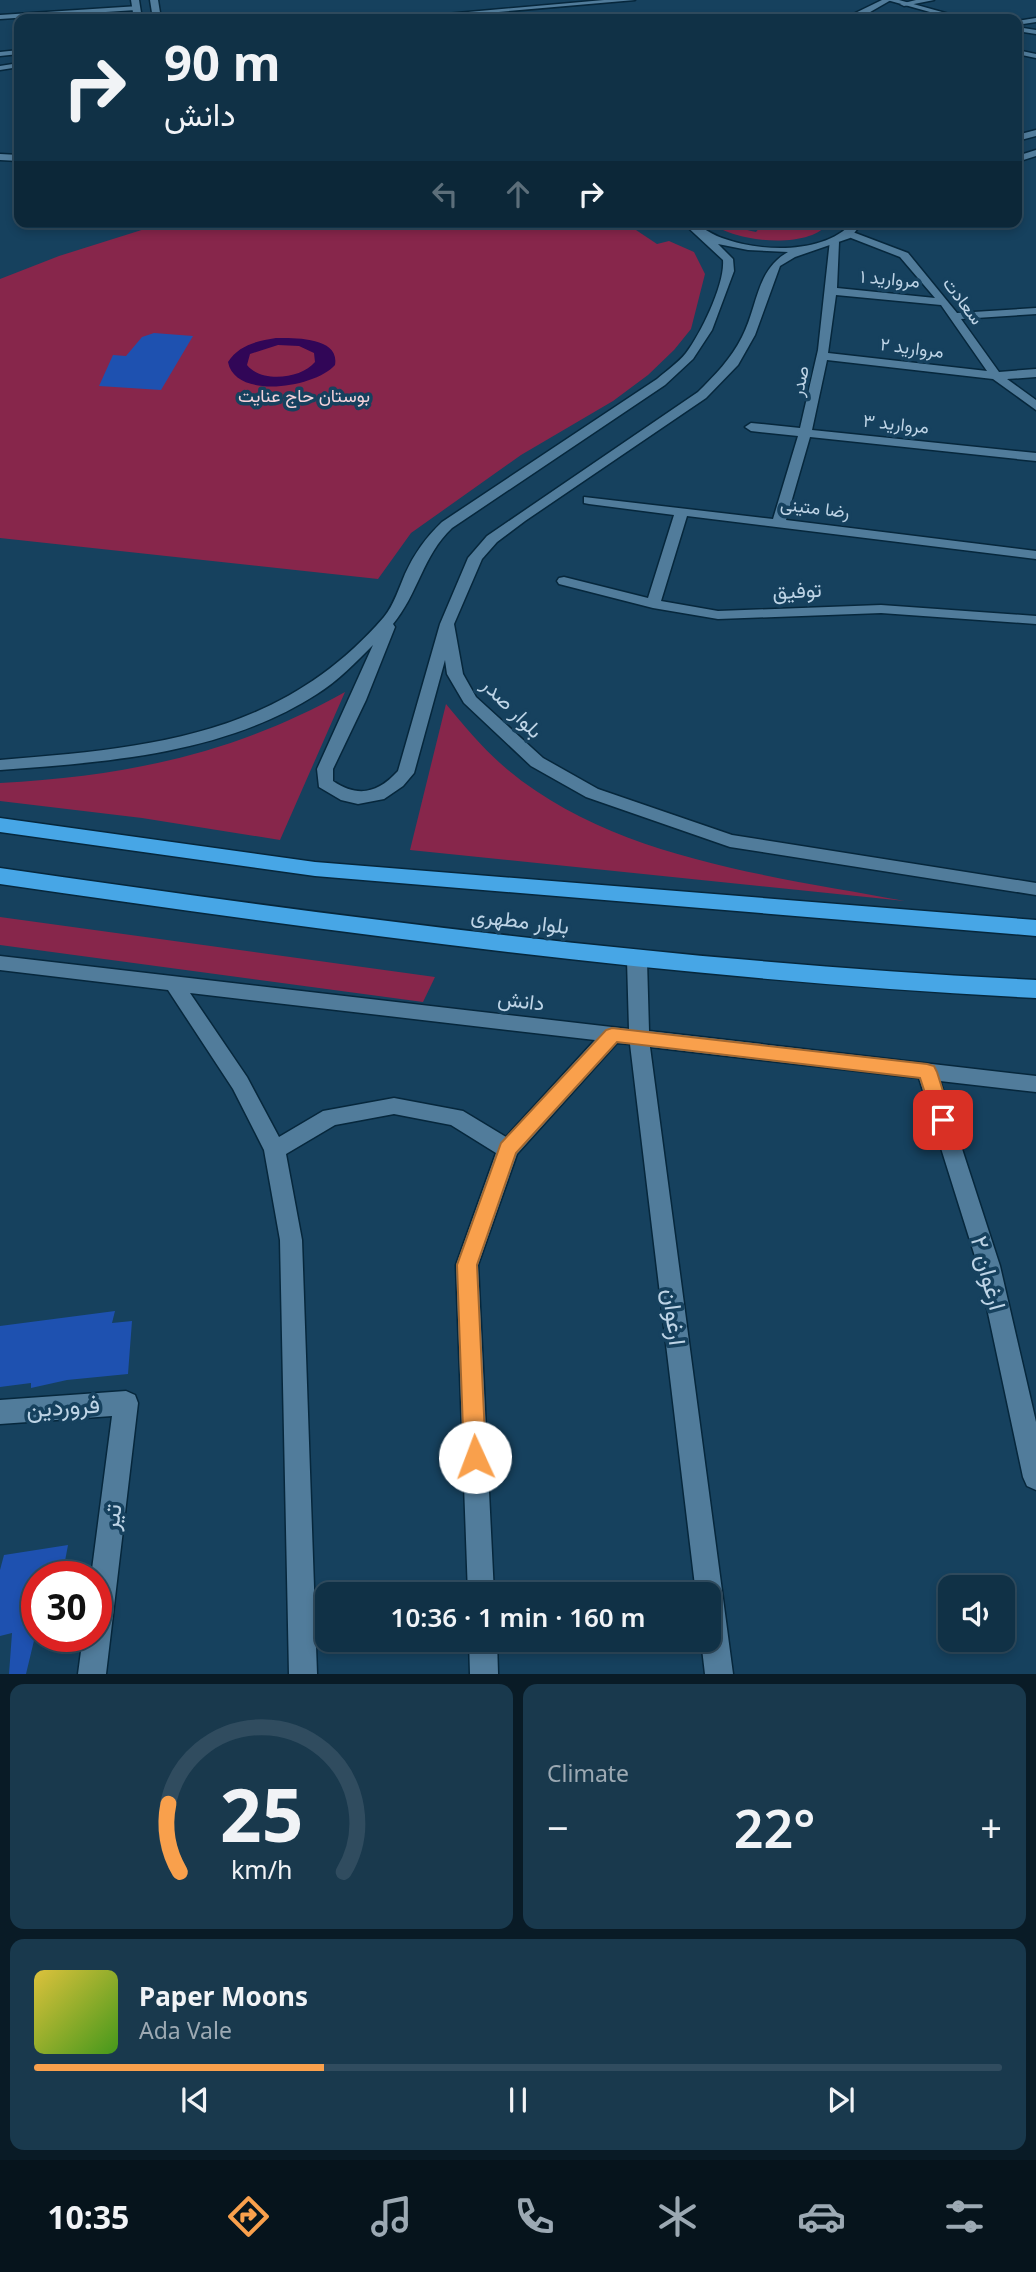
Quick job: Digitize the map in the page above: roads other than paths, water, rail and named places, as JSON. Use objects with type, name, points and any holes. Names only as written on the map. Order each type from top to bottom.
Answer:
[{"type":"highway","name":"بلوار مطهری","points":[[0,825],[315,869],[1036,928]]},
{"type":"highway","name":"بلوار مطهری","points":[[0,876],[296,919],[636,960],[954,986],[1036,989]]},
{"type":"street","points":[[465,14],[562,3],[632,0]]},
{"type":"street","points":[[863,14],[889,0],[943,14]]},
{"type":"street","points":[[904,4],[930,0]]},
{"type":"street","points":[[562,3],[574,13]]},
{"type":"street","points":[[31,14],[136,4]]},
{"type":"street","points":[[695,228],[728,259],[729,271],[706,330],[689,356],[661,382],[447,525],[420,558],[325,769],[325,783],[340,796],[358,799],[374,797],[393,789],[406,773],[447,624],[475,558],[492,539],[702,394],[732,365],[749,335],[776,264],[790,254],[834,242],[850,234],[854,228]]},
{"type":"street","name":"سعادت","points":[[850,234],[904,255],[944,302],[996,376],[1036,407]]},
{"type":"street","points":[[705,236],[755,248],[811,248]]},
{"type":"street","name":"صدر","points":[[778,523],[807,432],[823,356],[833,292],[834,242]]},
{"type":"street","name":"مروارید ۱","points":[[833,292],[944,302]]},
{"type":"street","points":[[954,316],[1036,311]]},
{"type":"street","name":"مروارید ۲","points":[[823,356],[996,376],[1036,373]]},
{"type":"street","name":"مروارید ۳","points":[[751,427],[1036,457]]},
{"type":"street","name":"رضا متینی","points":[[589,500],[1036,555]]},
{"type":"street","points":[[653,604],[682,511]]},
{"type":"street","name":"توفیق","points":[[564,582],[653,604],[718,615],[881,609],[1036,620]]},
{"type":"street","points":[[0,765],[78,760],[148,749],[265,716],[313,690],[352,657],[392,617]]},
{"type":"street","name":"بلوار صدر","points":[[447,624],[455,674],[470,701],[537,762],[592,793],[730,841],[1036,889]]},
{"type":"street","name":"ارغوان","points":[[636,960],[639,1038],[719,1674]]},
{"type":"street","name":"دانش","points":[[0,963],[1036,1084]]},
{"type":"street","points":[[173,982],[240,1083],[275,1150],[291,1240],[303,1674]]},
{"type":"street","points":[[480,1582],[467,1265],[508,1149],[612,1035]]},
{"type":"street","name":"ارغوان ۲","points":[[927,1072],[989,1266],[1036,1477]]},
{"type":"street","points":[[275,1150],[330,1117],[394,1106],[456,1117],[508,1149]]},
{"type":"street","name":"فروردین","points":[[0,1412],[126,1403]]},
{"type":"street","name":"تیر","points":[[92,1674],[126,1403]]},
{"type":"street","points":[[483,1652],[484,1674]]},
{"type":"park label","name":"بوستان حاج عنایت","points":[[304,396]]}]
